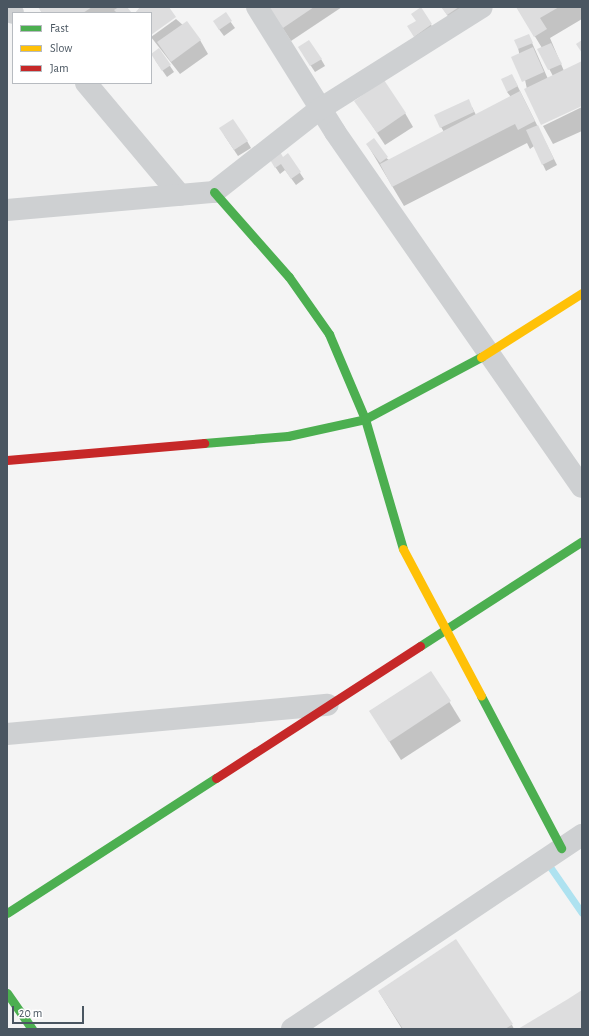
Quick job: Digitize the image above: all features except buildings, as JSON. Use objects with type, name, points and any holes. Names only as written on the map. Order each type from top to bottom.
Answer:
[{"type":"street","points":[[256,7],[320,109],[490,352],[582,487]]},
{"type":"street","points":[[7,210],[214,192],[320,109],[482,7]]},
{"type":"street","points":[[87,84],[180,195]]},
{"type":"street","points":[[214,192],[289,277],[329,334],[365,419],[400,544],[447,628],[561,848]]},
{"type":"street","points":[[7,460],[288,436],[365,419],[490,352],[582,293]]},
{"type":"street","points":[[7,913],[582,541]]},
{"type":"street","points":[[7,734],[328,706]]},
{"type":"street","points":[[292,1029],[582,835]]},
{"type":"street","points":[[7,993],[32,1029]]},
{"type":"waterway","points":[[546,861],[582,913]]},
{"type":"traffic: fast","points":[[214,192],[289,277],[329,334],[365,419],[403,549]]},
{"type":"traffic: fast","points":[[204,443],[288,436],[365,419],[481,357]]},
{"type":"traffic: fast","points":[[420,646],[582,541]]},
{"type":"traffic: fast","points":[[481,696],[561,848]]},
{"type":"traffic: fast","points":[[7,913],[216,778]]},
{"type":"traffic: fast","points":[[7,993],[32,1029]]},
{"type":"traffic: slow","points":[[481,357],[582,293]]},
{"type":"traffic: slow","points":[[403,549],[481,696]]},
{"type":"traffic: jam","points":[[7,460],[204,443]]},
{"type":"traffic: jam","points":[[216,778],[420,646]]}]
